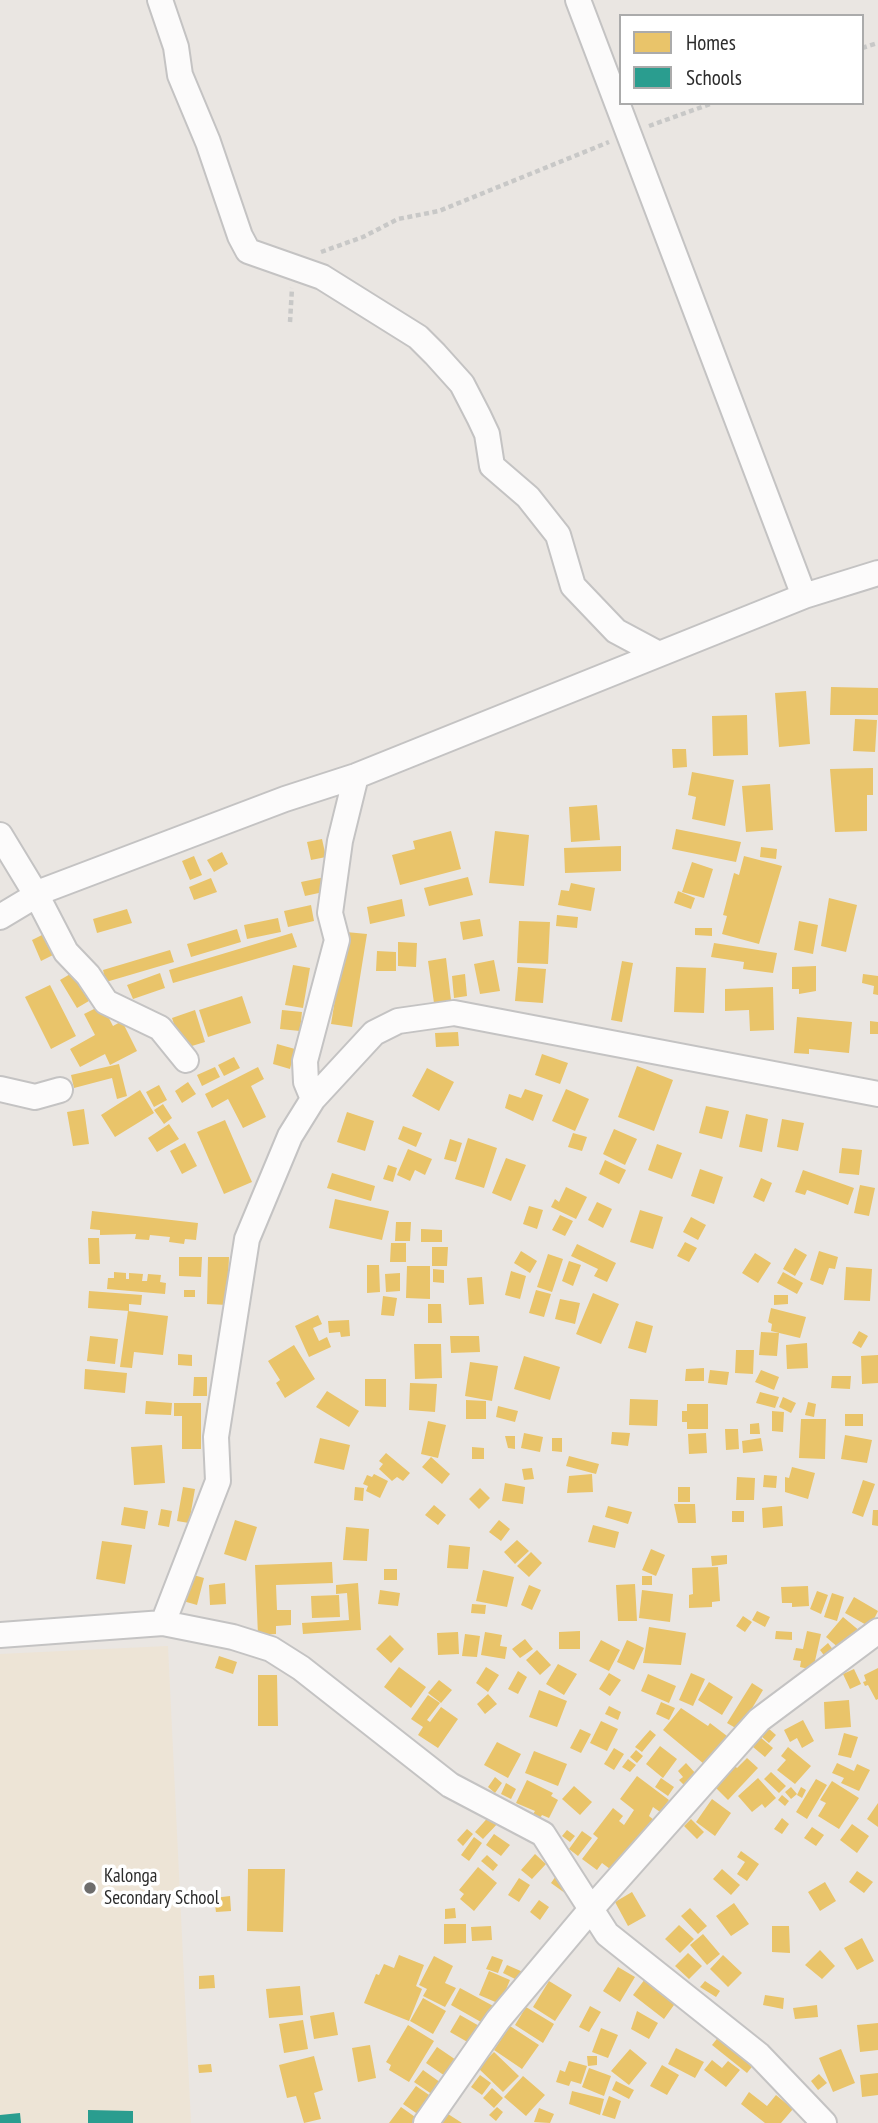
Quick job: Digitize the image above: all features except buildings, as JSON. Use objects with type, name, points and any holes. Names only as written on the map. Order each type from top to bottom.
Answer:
[{"type":"street","points":[[160,0],[176,47],[180,75],[248,251],[278,263],[302,268],[329,281],[418,337],[453,371],[487,434],[492,466],[528,497],[558,535],[573,586],[617,631],[659,654]]},
{"type":"street","points":[[578,0],[804,597]]},
{"type":"street","points":[[0,917],[57,885],[356,776],[804,597],[878,573]]},
{"type":"street","points":[[313,1099],[306,1082],[305,1061],[337,940],[330,913],[340,842],[356,776]]},
{"type":"street","points":[[0,835],[66,952],[88,975],[106,1002],[160,1028],[186,1060]]},
{"type":"street","points":[[163,1623],[218,1481],[216,1437],[247,1239],[290,1136],[313,1099],[374,1033],[398,1021],[454,1013],[878,1094]]},
{"type":"street","points":[[0,1089],[35,1097],[61,1090]]},
{"type":"street","points":[[0,1635],[163,1623],[233,1637],[271,1649],[301,1668],[450,1785],[543,1834],[603,1928],[630,1955],[759,2055],[824,2123]]},
{"type":"street","points":[[426,2123],[498,2020],[592,1908],[759,1720],[878,1630]]},
{"type":"path","points":[[290,322],[292,286],[311,257],[363,237],[398,219],[439,211],[708,105]]},
{"type":"shaded area","name":"Kalonga Secondary School","points":[[168,1646],[191,2123],[0,2123],[0,1654]]},
{"type":"place","name":"Kalonga Secondary School","points":[[90,1888]]}]
